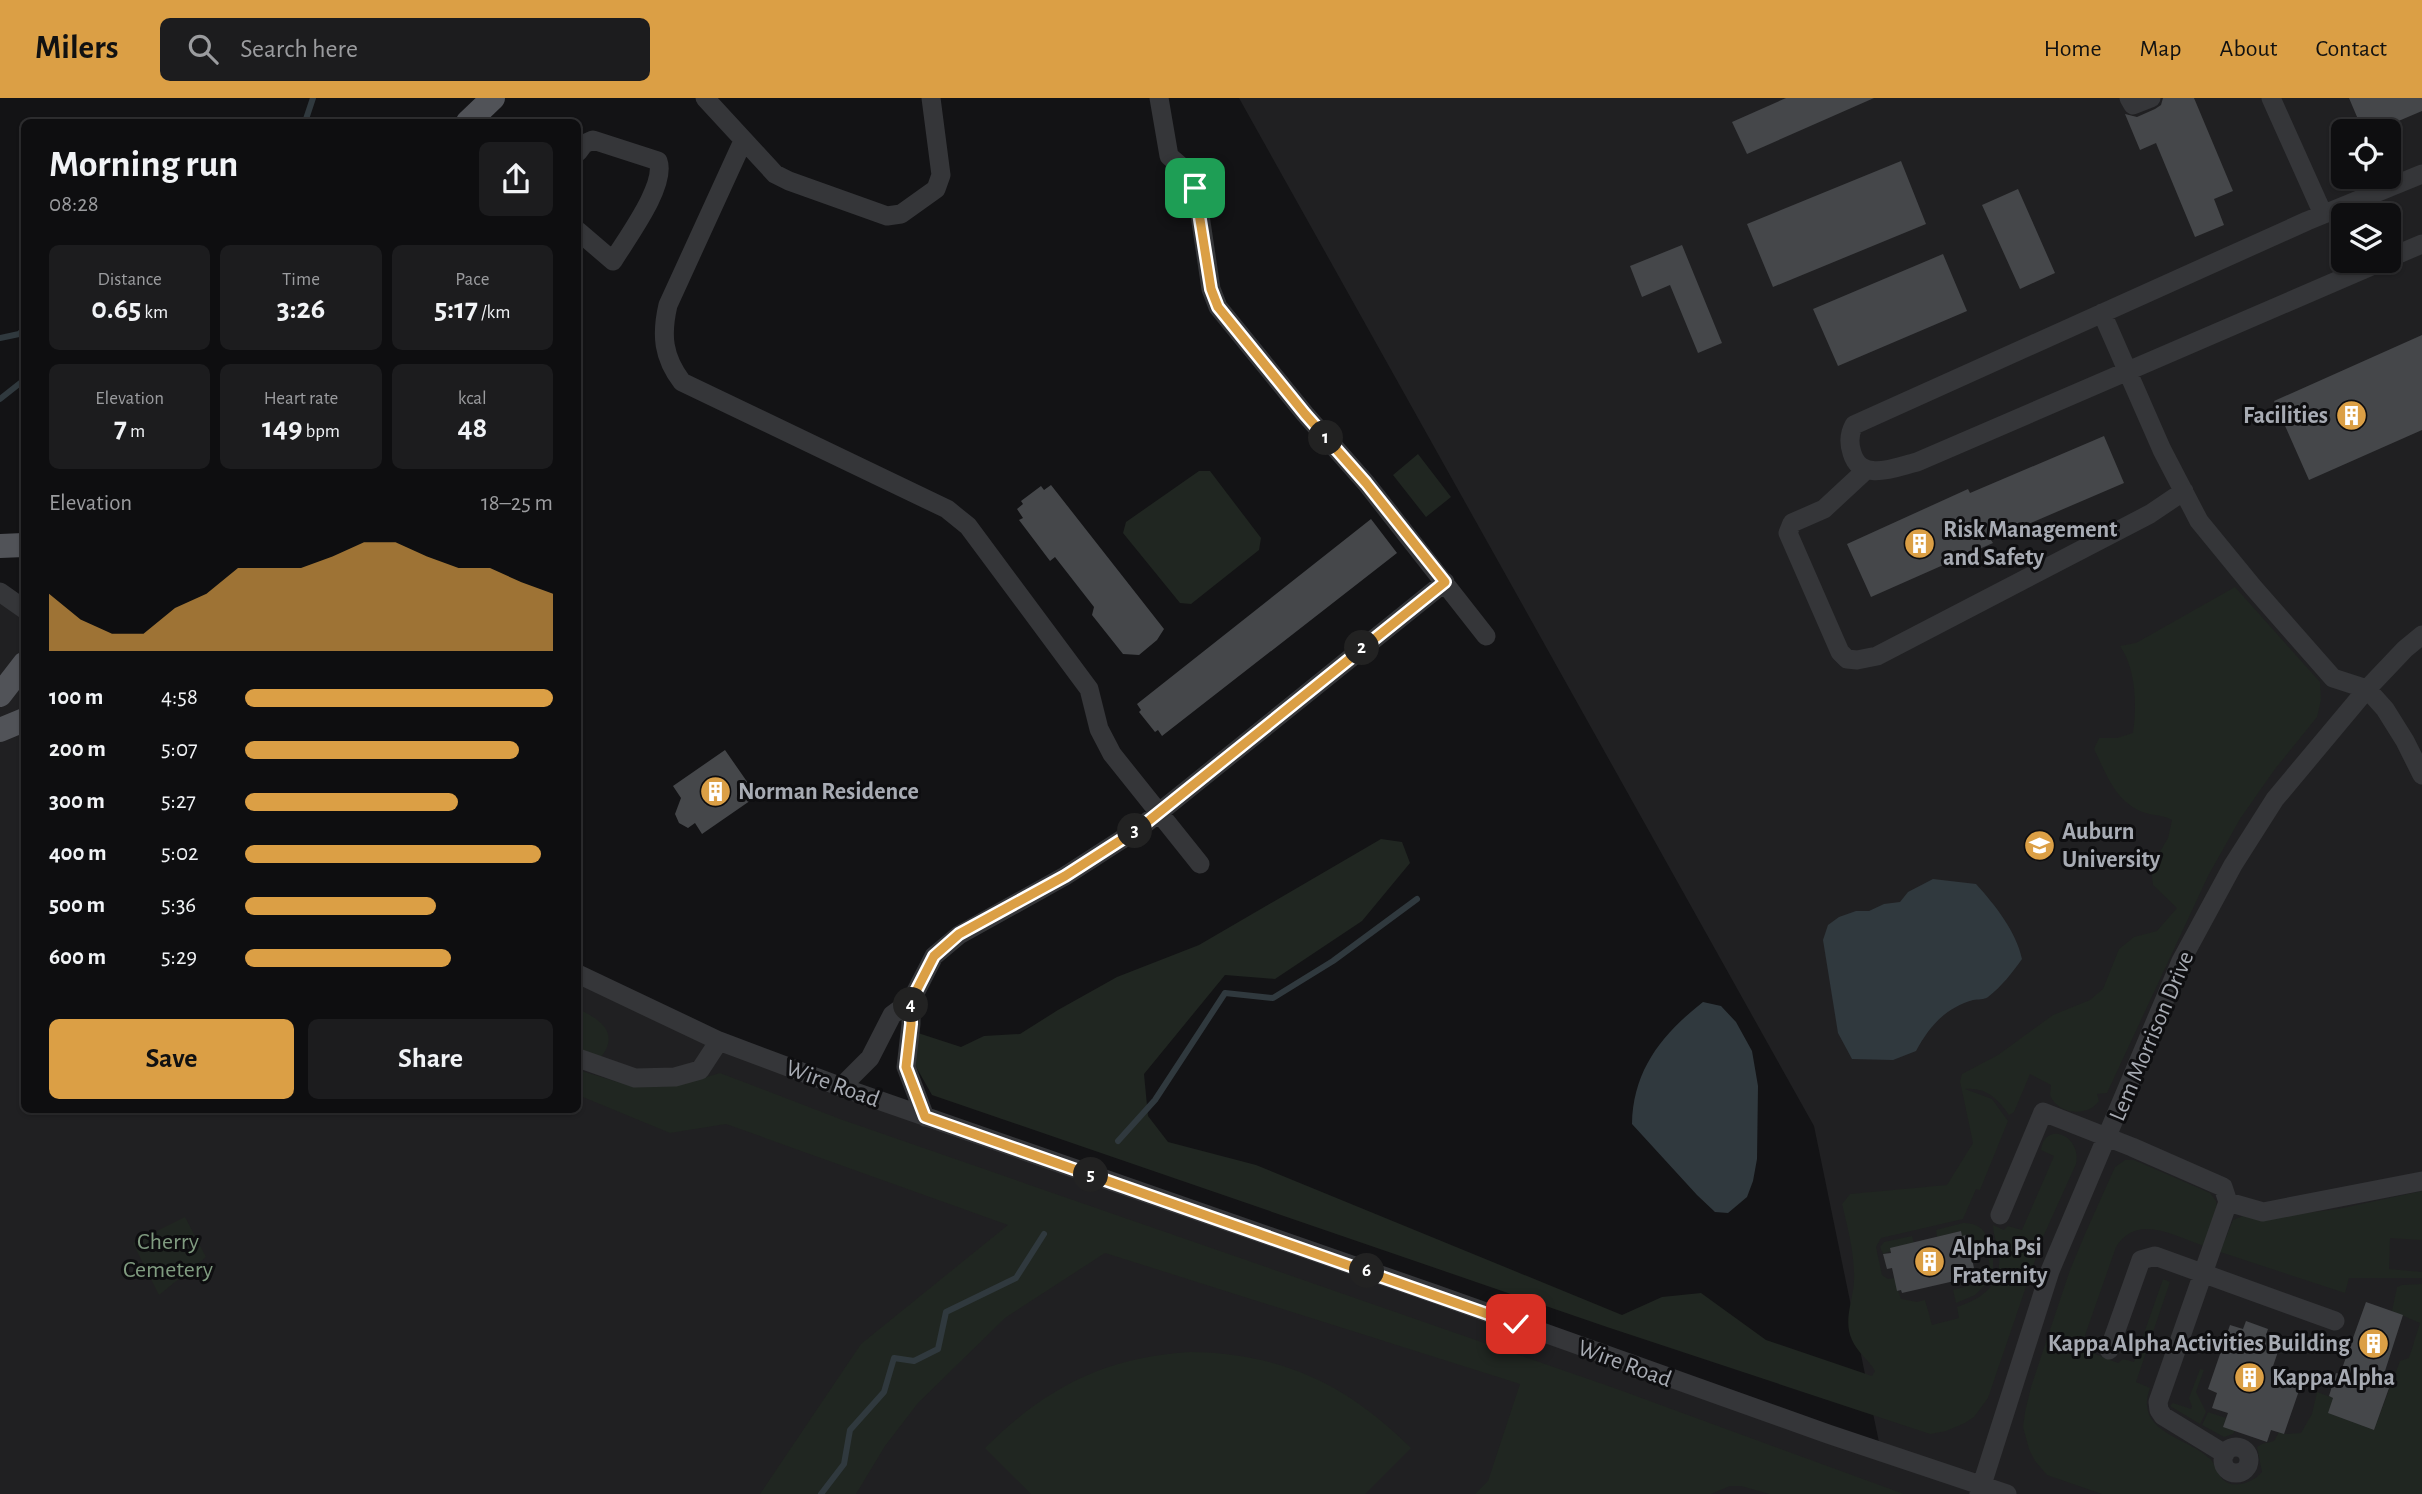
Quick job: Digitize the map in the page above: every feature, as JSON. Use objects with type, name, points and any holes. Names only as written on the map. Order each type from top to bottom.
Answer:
[{"type":"main road","points":[[471,119],[493,98]]},
{"type":"main road","points":[[0,546],[21,545]]},
{"type":"main road","points":[[0,695],[21,668]]},
{"type":"main road","points":[[0,730],[21,721]]},
{"type":"street","points":[[705,98],[775,174],[887,216],[901,214],[936,189],[941,174],[931,98]]},
{"type":"street","points":[[1159,98],[1169,156],[1191,175],[1197,195],[1211,289],[1218,307],[1305,414],[1366,483],[1486,636]]},
{"type":"street","points":[[2129,98],[2133,105],[2151,98]]},
{"type":"street","points":[[2271,98],[2323,214]]},
{"type":"street","points":[[581,148],[593,140],[659,161],[662,170],[657,186],[613,261],[581,234]]},
{"type":"street","points":[[743,141],[668,305],[662,329],[670,367],[682,382],[947,509],[968,526],[1088,689],[1099,729],[1112,754],[1200,864]]},
{"type":"street","points":[[2355,273],[1917,461],[1880,472],[1866,470],[1855,461],[1851,450],[1850,432],[1854,425],[2323,214],[2422,174]]},
{"type":"street","points":[[2401,253],[2422,244]]},
{"type":"street","points":[[2102,313],[2162,450],[2207,530],[2333,678],[2367,689],[2385,709],[2422,775]]},
{"type":"street","points":[[1866,470],[1824,509],[1792,523],[1788,533],[1840,652],[1847,659],[1857,660],[1877,656],[2150,513],[2184,491]]},
{"type":"street","points":[[841,1087],[870,1058],[892,1016],[911,1001],[934,956],[959,934],[1106,851],[1141,827],[1445,582]]},
{"type":"street","points":[[0,592],[21,606]]},
{"type":"street","name":"Lem Morrison Drive","points":[[1980,1490],[2050,1271],[2181,961],[2232,865],[2275,799],[2367,689],[2422,635]]},
{"type":"street","name":"Wire Road","points":[[581,975],[719,1041],[841,1087],[1436,1294],[1980,1490],[2007,1494]]},
{"type":"street","points":[[911,1001],[906,1067],[925,1117]]},
{"type":"street","points":[[581,1059],[635,1077],[675,1077],[699,1070],[719,1041]]},
{"type":"street","points":[[2000,1215],[2043,1112],[2223,1187],[2228,1202],[2158,1402],[2158,1410],[2163,1416],[2225,1454]]},
{"type":"street","points":[[2228,1202],[2263,1212],[2422,1181]]},
{"type":"street","points":[[2109,1350],[2141,1260],[2155,1256],[2336,1321]]},
{"type":"shaded area","name":"Auburn University","points":[[1239,98],[2422,98],[2422,1494],[0,1494],[0,592],[21,607],[21,1113],[581,1113],[581,975],[719,1041],[1881,1452],[1814,1126]]},
{"type":"shaded area","points":[[1933,879],[1976,884],[2010,929],[2022,959],[1988,997],[1973,1000],[1946,1013],[1926,1034],[1916,1051],[1893,1060],[1852,1059],[1838,1033],[1823,940],[1828,925],[1839,917],[1856,911],[1869,911],[1884,904],[1900,902],[1908,892]]},
{"type":"shaded area","points":[[1703,1002],[1721,1006],[1736,1022],[1752,1051],[1758,1086],[1757,1159],[1753,1181],[1747,1197],[1728,1213],[1715,1212],[1632,1124],[1638,1087],[1652,1055],[1675,1027]]},
{"type":"green space","points":[[1418,454],[1451,497],[1426,517],[1393,475]]},
{"type":"green space","points":[[1199,471],[1210,471],[1261,538],[1259,550],[1191,604],[1180,603],[1123,533],[1126,522]]},
{"type":"green space","points":[[2235,587],[2320,682],[2321,700],[2317,717],[2275,769],[2240,819],[2208,876],[2107,1093],[2097,1094],[2099,1101],[2087,1110],[2073,1112],[2065,1110],[2054,1101],[2050,1095],[2051,1085],[2030,1074],[2014,1112],[2009,1115],[1991,1095],[1979,1090],[1965,1089],[1992,1099],[2008,1121],[1980,1190],[1976,1189],[1963,1219],[1881,1238],[1876,1247],[1882,1275],[1888,1279],[1894,1278],[1901,1299],[1917,1302],[1925,1300],[1932,1325],[1959,1318],[1957,1307],[1988,1290],[1997,1276],[1999,1253],[1993,1225],[2004,1230],[2008,1226],[2022,1230],[2054,1156],[2041,1150],[2044,1141],[2055,1134],[2062,1135],[2073,1145],[2076,1164],[2043,1237],[1988,1398],[1974,1417],[1946,1431],[1930,1434],[1607,1327],[932,1095],[915,1065],[918,1033],[961,1047],[984,1036],[1020,1034],[1117,977],[1199,945],[1381,839],[1402,842],[1410,863],[1362,921],[1275,979],[1225,975],[1144,1074],[1148,1116],[1168,1142],[1256,1165],[1622,1315],[1662,1297],[1701,1293],[1766,1340],[1872,1376],[1875,1371],[1849,1333],[1848,1318],[1854,1271],[1851,1242],[1842,1204],[1850,1194],[1947,1185],[1973,1143],[1960,1081],[1962,1074],[1998,1055],[2053,1015],[2090,1000],[2103,989],[2119,949],[2134,937],[2157,931],[2177,908],[2153,885],[2151,867],[2168,838],[2172,820],[2140,811],[2124,800],[2112,785],[2094,749],[2099,738],[2117,738],[2133,733],[2134,688],[2129,666],[2120,646],[2136,643]]},
{"type":"green space","points":[[581,1011],[593,1017],[608,1033],[607,1048],[601,1057],[581,1050]]},
{"type":"green space","points":[[581,1071],[631,1086],[679,1085],[720,1073],[840,1119],[1617,1389],[1904,1494],[1769,1494],[1741,1486],[1730,1486],[1711,1494],[1475,1494],[1488,1481],[1520,1384],[1105,1253],[1005,1318],[918,1403],[885,1446],[856,1494],[760,1494],[861,1344],[1008,1225],[726,1124],[670,1133],[581,1096]]},
{"type":"green space","points":[[2125,1160],[2134,1160],[2210,1193],[2217,1207],[2204,1246],[2157,1230],[2134,1231],[2125,1237],[2116,1247],[2082,1344],[2094,1349],[2095,1354],[2118,1363],[2123,1359],[2134,1362],[2163,1279],[2170,1282],[2136,1382],[2150,1388],[2147,1403],[2155,1424],[2209,1458],[2228,1483],[2242,1484],[2262,1472],[2257,1447],[2274,1441],[2279,1432],[2301,1433],[2312,1414],[2317,1392],[2333,1398],[2329,1413],[2374,1430],[2400,1361],[2409,1358],[2420,1323],[2392,1311],[2397,1287],[2422,1284],[2422,1494],[2102,1494],[2047,1475],[2029,1449],[2023,1427],[2031,1387],[2070,1270],[2115,1167]]},
{"type":"green space","points":[[2422,1191],[2422,1240],[2390,1238],[2389,1269],[2422,1272],[2422,1278],[2349,1278],[2345,1293],[2220,1252],[2233,1220],[2243,1216],[2259,1219],[2338,1209]]},
{"type":"green space","name":"Cherry Cemetery","points":[[185,1217],[206,1257],[159,1295],[133,1243]]},
{"type":"green space","points":[[1963,1223],[1973,1224],[1984,1231],[1985,1245],[1974,1247],[1971,1234],[1962,1236],[1961,1231],[1937,1237],[1936,1230]]},
{"type":"green space","points":[[1912,1236],[1914,1243],[1883,1254],[1880,1247],[1884,1242]]},
{"type":"green space","points":[[1993,1248],[1993,1271],[1977,1279],[1974,1270],[1990,1266],[1987,1250]]},
{"type":"green space","points":[[1990,1280],[1975,1295],[1956,1303],[1953,1290]]},
{"type":"green space","points":[[1190,1352],[1254,1358],[1311,1376],[1362,1406],[1411,1448],[1365,1494],[1031,1494],[985,1448],[1030,1408],[1078,1379],[1131,1361]]},
{"type":"green space","points":[[2200,1369],[2204,1370],[2196,1392],[2206,1412],[2200,1424],[2170,1406],[2173,1403],[2191,1409],[2189,1398]]},
{"type":"green space","points":[[2208,1412],[2226,1418],[2223,1426],[2235,1431],[2233,1434],[2224,1437],[2202,1425]]},
{"type":"building","points":[[1786,98],[1874,98],[1747,154],[1732,122]]},
{"type":"building","points":[[2163,98],[2194,98],[2233,191],[2214,199],[2224,225],[2195,237],[2156,143],[2140,150],[2125,114],[2137,117],[2161,105]]},
{"type":"building","points":[[2349,98],[2422,98],[2422,111],[2401,120],[2358,119]]},
{"type":"building","points":[[1901,161],[1926,224],[1773,287],[1747,224]]},
{"type":"building","points":[[2018,189],[2055,273],[2020,289],[1982,205]]},
{"type":"building","points":[[1682,245],[1722,343],[1698,353],[1670,285],[1642,297],[1630,266]]},
{"type":"building","points":[[1943,254],[1967,311],[1838,366],[1813,309]]},
{"type":"building","name":"Facilities","points":[[2422,335],[2422,430],[2309,480],[2274,401]]},
{"type":"building","points":[[2104,436],[2124,483],[1991,540],[1993,543],[1871,597],[1847,544],[1968,489],[1970,493]]},
{"type":"building","points":[[1051,485],[1164,629],[1157,640],[1139,655],[1123,654],[1092,615],[1094,607],[1055,557],[1050,561],[1019,520],[1023,518],[1017,509],[1023,504],[1021,501],[1041,486],[1044,490]]},
{"type":"building","points":[[1371,519],[1397,553],[1162,736],[1158,730],[1155,732],[1139,712],[1141,710],[1137,704]]},
{"type":"building","name":"Norman Residence","points":[[725,750],[757,796],[702,834],[695,823],[688,828],[679,823],[675,814],[681,798],[673,786]]},
{"type":"building","name":"Alpha Psi Fraternity","points":[[1961,1231],[1962,1236],[1971,1234],[1974,1249],[1970,1250],[1974,1268],[1970,1269],[1972,1277],[1902,1293],[1901,1290],[1897,1291],[1892,1268],[1887,1269],[1883,1254],[1891,1253],[1890,1248]]},
{"type":"building","name":"Kappa Alpha Activities Building","points":[[2366,1302],[2403,1315],[2385,1371],[2394,1374],[2374,1430],[2328,1413],[2333,1398],[2329,1396],[2336,1373],[2340,1374]]},
{"type":"building","name":"Kappa Alpha","points":[[2246,1321],[2268,1329],[2266,1335],[2282,1340],[2271,1372],[2302,1382],[2284,1434],[2271,1430],[2267,1442],[2223,1427],[2228,1413],[2212,1408],[2217,1393],[2208,1389],[2230,1325],[2243,1329]]},
{"type":"waterway","points":[[306,119],[313,98]]},
{"type":"waterway","points":[[0,338],[21,332]]},
{"type":"waterway","points":[[0,399],[21,382]]},
{"type":"waterway","points":[[1118,1141],[1155,1100],[1225,993],[1273,998],[1333,961],[1417,899]]},
{"type":"waterway","points":[[821,1494],[844,1464],[850,1430],[884,1392],[894,1358],[914,1361],[938,1349],[946,1312],[1016,1278],[1044,1234]]},
{"type":"place","name":"Facilities","points":[[2351,415]]},
{"type":"place","name":"Risk Management and Safety","points":[[1920,543]]},
{"type":"place","name":"Norman Residence","points":[[715,791]]},
{"type":"place","name":"Auburn University","points":[[2039,845]]},
{"type":"place","name":"Alpha Psi Fraternity","points":[[1929,1261]]},
{"type":"place","name":"Kappa Alpha Activities Building","points":[[2373,1343]]},
{"type":"place","name":"Kappa Alpha","points":[[2249,1377]]},
{"type":"route","points":[[1195,188],[1211,289],[1218,307],[1445,582],[1141,827],[1065,876],[959,934],[934,956],[911,1001],[906,1067],[925,1117],[1516,1324]]}]
